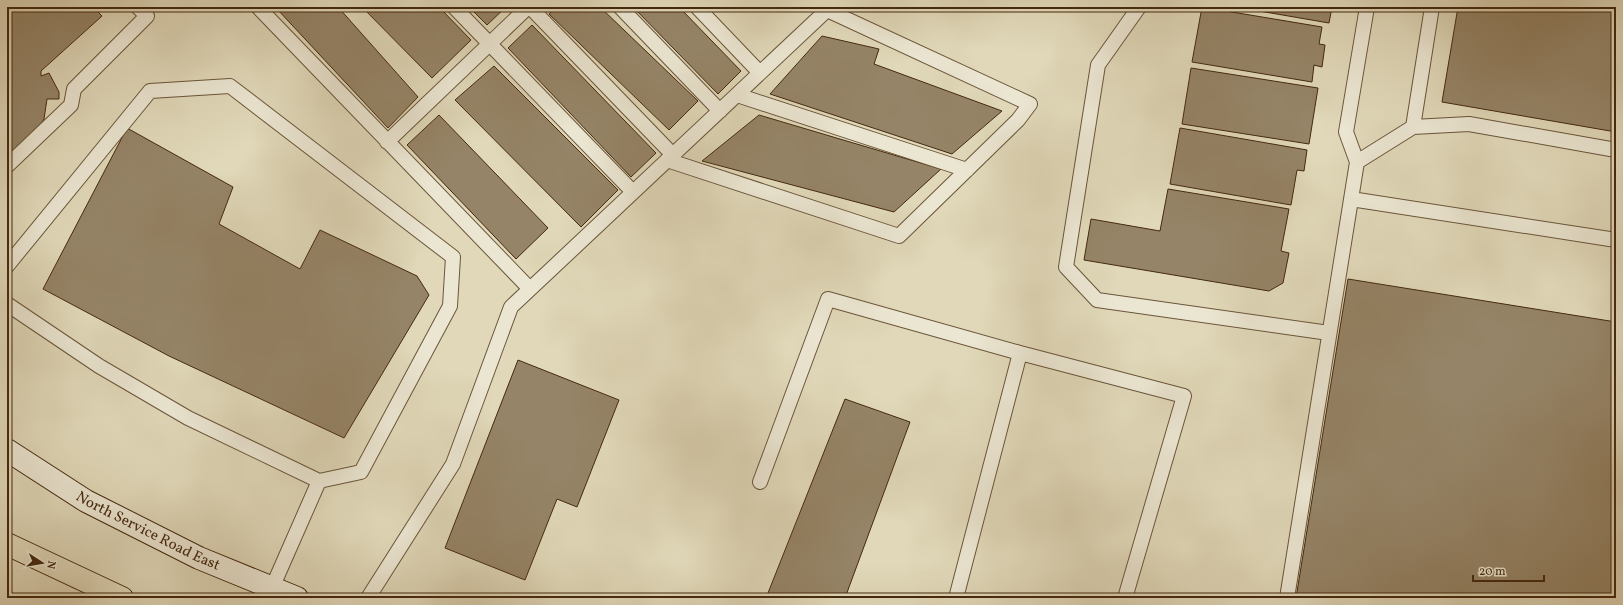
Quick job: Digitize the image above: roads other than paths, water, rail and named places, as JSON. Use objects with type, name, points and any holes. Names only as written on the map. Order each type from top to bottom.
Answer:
[{"type":"highway","points":[[7,544],[122,598]]},
{"type":"street","name":"North Service Road East","points":[[7,450],[86,501],[199,558],[297,598]]},
{"type":"lane","points":[[7,166],[71,105],[74,89],[147,16],[138,7]]},
{"type":"lane","points":[[258,7],[530,289]]},
{"type":"lane","points":[[454,7],[633,192]]},
{"type":"lane","points":[[368,598],[453,464],[511,307],[633,192],[670,158],[737,95],[824,8],[1030,104],[1018,120],[899,236],[670,158],[529,7],[388,142]]},
{"type":"lane","points":[[620,7],[720,111]]},
{"type":"lane","points":[[697,7],[760,73]]},
{"type":"lane","points":[[1139,7],[1098,65],[1066,267],[1097,300],[1329,333]]},
{"type":"lane","points":[[1287,598],[1357,162],[1346,132],[1367,7]]},
{"type":"lane","points":[[1413,127],[1432,7]]},
{"type":"lane","points":[[7,266],[150,91],[230,86],[453,257],[450,306],[362,472],[319,481],[188,418],[99,366],[7,304]]},
{"type":"lane","points":[[737,95],[967,170]]},
{"type":"lane","points":[[1357,162],[1413,127],[1469,124],[1616,150]]},
{"type":"lane","points":[[1351,199],[1616,240]]},
{"type":"lane","points":[[760,482],[828,299],[1020,353],[1184,396],[1126,598]]},
{"type":"lane","points":[[956,598],[1020,353]]},
{"type":"lane","points":[[272,588],[319,481]]}]
